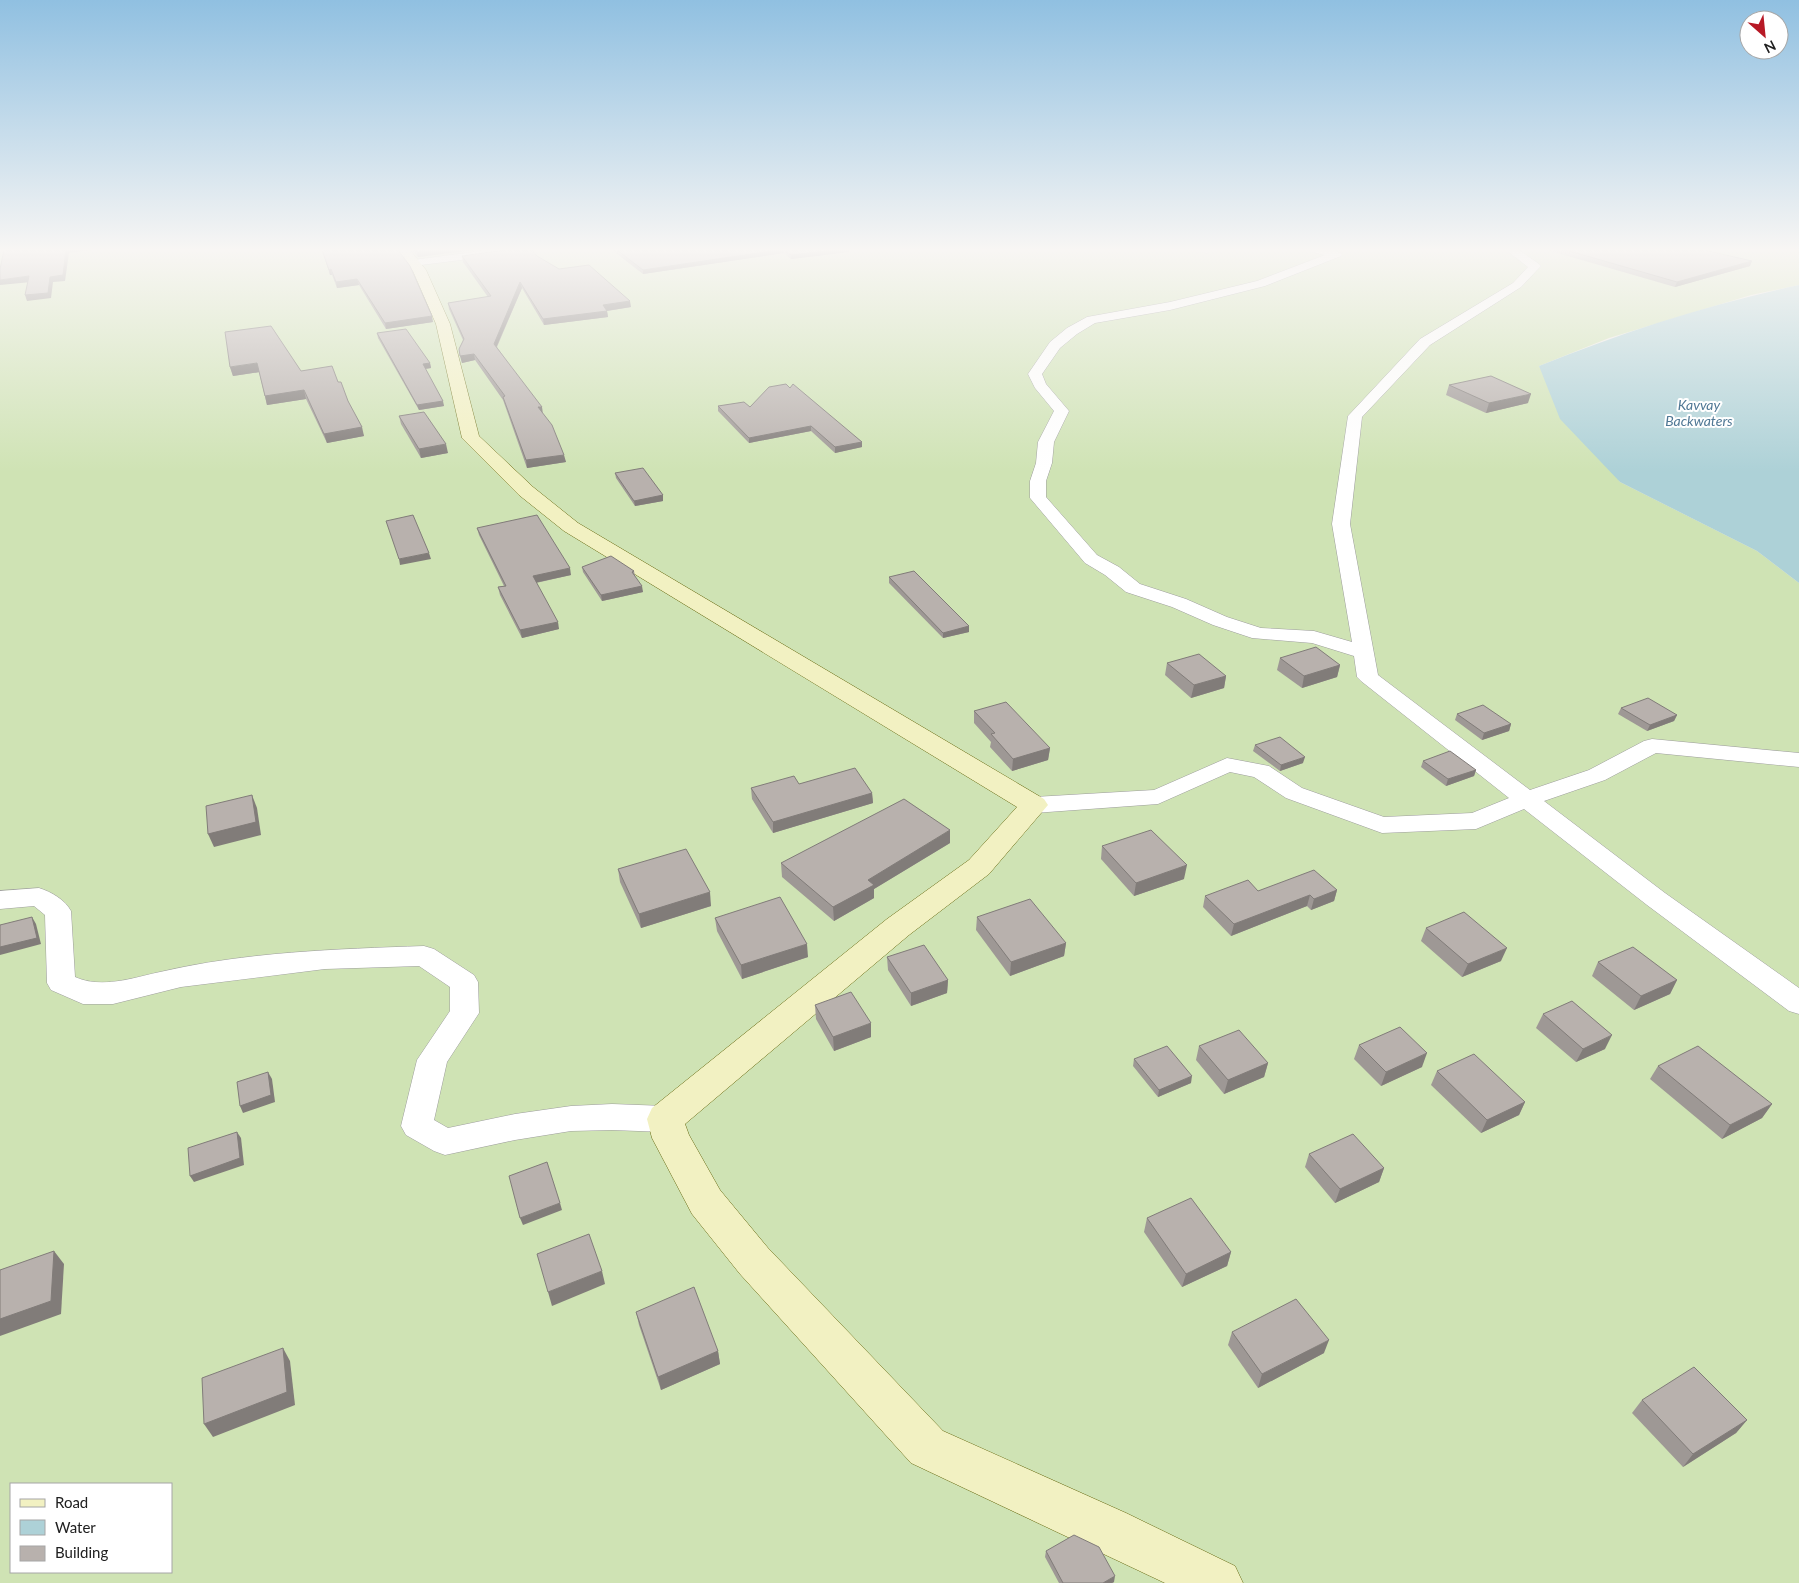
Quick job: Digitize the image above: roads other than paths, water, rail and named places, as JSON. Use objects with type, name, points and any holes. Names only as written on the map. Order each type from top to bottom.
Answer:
[{"type":"main road","points":[[443,324],[472,438],[526,491],[571,527],[1034,805],[979,867],[898,928],[665,1119],[670,1138],[706,1202],[761,1268],[927,1447],[1109,1530],[1218,1583]]},
{"type":"street","points":[[1085,324],[1054,345],[1035,374],[1040,385],[1062,411],[1046,442],[1044,463],[1038,481],[1038,498],[1091,559],[1112,571],[1133,588],[1179,603],[1220,621],[1259,634],[1314,637],[1364,653]]},
{"type":"street","points":[[1454,324],[1425,342],[1354,416],[1341,524],[1368,677],[1656,899],[1799,1004]]},
{"type":"street","points":[[1034,805],[1158,797],[1227,765],[1261,771],[1294,793],[1382,825],[1476,821],[1527,800],[1597,775],[1652,746],[1799,760]]},
{"type":"street","points":[[0,900],[39,897],[58,910],[61,984],[83,994],[113,993],[181,977],[315,960],[372,956],[424,956],[464,982],[464,1014],[432,1060],[417,1126],[445,1142],[560,1119],[623,1116],[665,1119]]},
{"type":"water","name":"Kavvay Backwaters","points":[[1656,324],[1799,324],[1799,583],[1757,551],[1620,482],[1560,419],[1539,366]]}]
